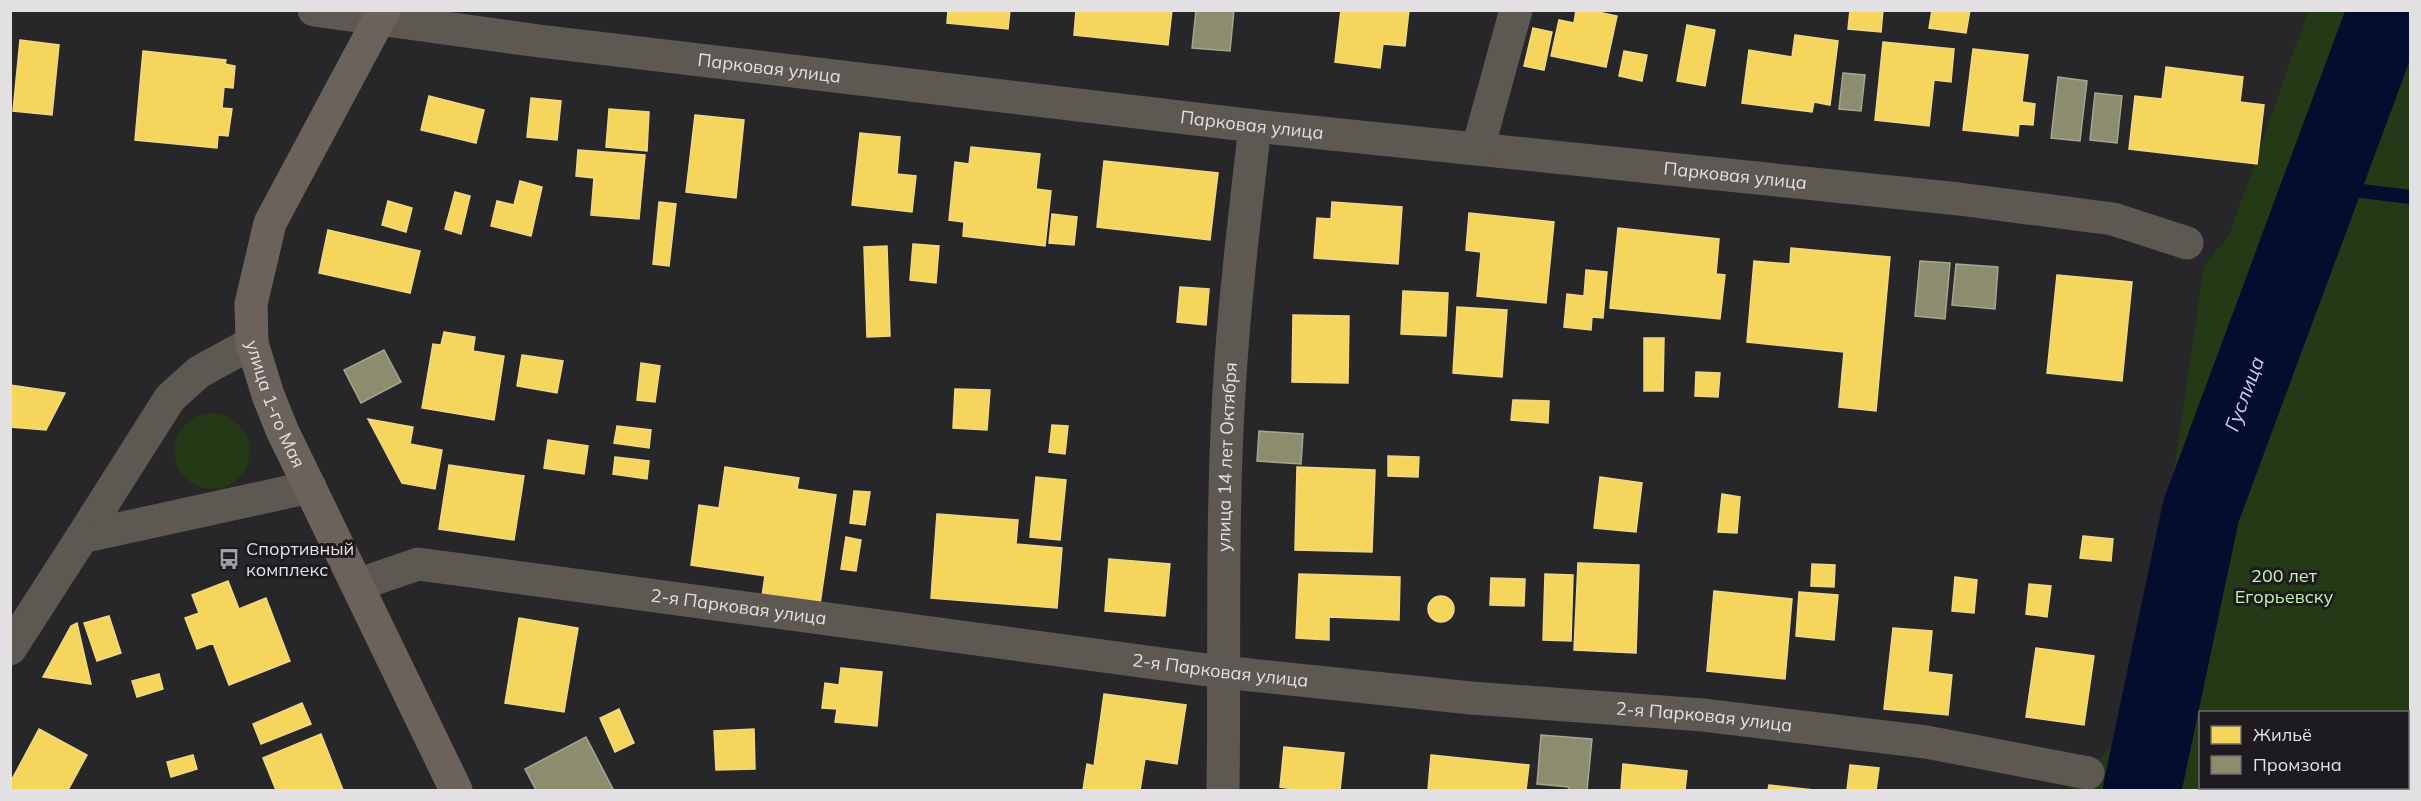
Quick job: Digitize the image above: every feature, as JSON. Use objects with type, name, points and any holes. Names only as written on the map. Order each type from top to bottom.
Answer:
[{"type":"main road","name":"улица 1-го Мая","points":[[382,15],[270,223],[251,304],[252,343],[267,395],[456,790]]},
{"type":"street","name":"Парковая улица","points":[[314,10],[382,15],[528,39],[1255,126],[1959,199],[2113,219],[2187,243]]},
{"type":"street","points":[[1478,148],[1516,10]]},
{"type":"street","name":"улица 14 лет Октября","points":[[1223,790],[1222,672],[1229,393],[1239,262],[1255,126]]},
{"type":"street","points":[[11,647],[170,398],[199,372],[252,343]]},
{"type":"street","points":[[82,537],[310,487]]},
{"type":"street","name":"2-я Парковая улица","points":[[357,585],[418,564],[1222,672],[1471,698],[1715,717],[1926,742],[2088,773]]},
{"type":"green space","name":"200 лет Егорьевску","points":[[2308,11],[2410,11],[2410,790],[2067,790],[2135,723],[2167,510],[2166,503],[2174,470],[2204,266],[2230,233]]},
{"type":"green space","points":[[205,413],[219,413],[233,419],[244,430],[248,436],[250,451],[248,466],[239,478],[227,487],[205,489],[191,483],[180,472],[174,458],[174,444],[180,430],[191,419]]},
{"type":"building: Жильё","points":[[948,10],[1010,10],[1008,29],[947,23]]},
{"type":"building: Жильё","points":[[1076,10],[1172,10],[1168,45],[1074,35]]},
{"type":"building: Жильё","points":[[1341,10],[1409,10],[1405,46],[1383,44],[1380,68],[1335,62]]},
{"type":"building: Жильё","points":[[1576,10],[1589,10],[1617,16],[1606,67],[1551,56],[1559,20],[1574,23]]},
{"type":"building: Жильё","points":[[1850,10],[1883,10],[1881,32],[1848,29]]},
{"type":"building: Жильё","points":[[1932,10],[1970,10],[1966,33],[1929,28]]},
{"type":"building: Жильё","points":[[1687,25],[1715,30],[1705,86],[1677,81]]},
{"type":"building: Жильё","points":[[1533,28],[1552,32],[1544,70],[1524,66]]},
{"type":"building: Жильё","points":[[1795,35],[1838,41],[1830,105],[1814,102],[1812,112],[1742,103],[1749,50],[1792,57]]},
{"type":"building: Жильё","points":[[20,40],[59,45],[52,115],[13,111]]},
{"type":"building: Жильё","points":[[1883,42],[1954,49],[1951,82],[1934,80],[1929,126],[1875,120]]},
{"type":"building: Жильё","points":[[1973,49],[2028,55],[2022,102],[2035,104],[2033,125],[2019,124],[2018,136],[1963,130]]},
{"type":"building: Жильё","points":[[143,51],[226,60],[225,64],[235,66],[233,88],[224,87],[222,108],[232,109],[228,136],[218,135],[217,148],[135,140]]},
{"type":"building: Жильё","points":[[1624,51],[1647,55],[1642,81],[1619,76]]},
{"type":"building: Жильё","points":[[2166,67],[2243,77],[2240,102],[2264,105],[2257,164],[2129,149],[2135,96],[2162,99]]},
{"type":"building: Жильё","points":[[429,96],[484,110],[476,143],[421,130]]},
{"type":"building: Жильё","points":[[531,98],[561,101],[557,140],[527,137]]},
{"type":"building: Жильё","points":[[609,109],[649,112],[647,151],[606,147]]},
{"type":"building: Жильё","points":[[695,115],[744,120],[736,198],[686,192]]},
{"type":"building: Жильё","points":[[860,133],[900,137],[897,174],[916,176],[912,212],[852,205]]},
{"type":"building: Жильё","points":[[971,147],[1040,154],[1036,189],[1051,191],[1045,246],[963,236],[964,222],[949,220],[955,162],[969,164]]},
{"type":"building: Жильё","points":[[578,150],[645,155],[639,219],[591,215],[594,178],[576,176]]},
{"type":"building: Жильё","points":[[1104,161],[1218,173],[1210,240],[1097,227]]},
{"type":"building: Жильё","points":[[520,181],[542,187],[531,236],[491,226],[497,201],[514,205]]},
{"type":"building: Жильё","points":[[455,192],[470,196],[461,234],[445,229]]},
{"type":"building: Жильё","points":[[388,201],[412,208],[406,232],[382,225]]},
{"type":"building: Жильё","points":[[659,202],[676,204],[669,266],[653,264]]},
{"type":"building: Жильё","points":[[1332,202],[1402,207],[1398,264],[1314,258],[1317,218],[1331,219]]},
{"type":"building: Жильё","points":[[1469,213],[1554,222],[1546,303],[1477,296],[1481,252],[1466,250]]},
{"type":"building: Жильё","points":[[1052,214],[1077,217],[1074,245],[1049,243]]},
{"type":"building: Жильё","points":[[1618,228],[1719,239],[1716,274],[1725,275],[1720,319],[1610,308]]},
{"type":"building: Жильё","points":[[328,230],[420,251],[410,293],[319,273]]},
{"type":"building: Жильё","points":[[913,244],[939,246],[936,283],[910,280]]},
{"type":"building: Жильё","points":[[887,246],[890,336],[867,337],[864,247]]},
{"type":"building: Жильё","points":[[1791,248],[1890,257],[1876,411],[1839,407],[1844,352],[1747,342],[1754,261],[1790,264]]},
{"type":"building: Жильё","points":[[1586,270],[1607,272],[1603,318],[1592,317],[1591,330],[1564,327],[1567,294],[1584,296]]},
{"type":"building: Жильё","points":[[2057,275],[2132,282],[2122,381],[2047,373]]},
{"type":"building: Жильё","points":[[1180,287],[1209,289],[1206,325],[1177,322]]},
{"type":"building: Жильё","points":[[1403,291],[1448,293],[1446,336],[1401,334]]},
{"type":"building: Жильё","points":[[1457,307],[1507,310],[1502,377],[1453,373]]},
{"type":"building: Жильё","points":[[1293,315],[1349,316],[1348,383],[1292,382]]},
{"type":"building: Жильё","points":[[444,332],[475,337],[473,351],[504,356],[494,420],[422,408],[433,344],[441,345]]},
{"type":"building: Жильё","points":[[1644,338],[1664,338],[1663,391],[1644,391]]},
{"type":"building: Жильё","points":[[522,355],[563,361],[557,393],[517,386]]},
{"type":"building: Жильё","points":[[641,363],[660,366],[655,402],[637,400]]},
{"type":"building: Жильё","points":[[1696,372],[1720,373],[1718,397],[1695,396]]},
{"type":"building: Жильё","points":[[10,385],[65,393],[46,430],[10,427]]},
{"type":"building: Жильё","points":[[955,389],[990,390],[987,430],[953,428]]},
{"type":"building: Жильё","points":[[1513,400],[1549,401],[1548,423],[1511,420]]},
{"type":"building: Жильё","points":[[368,419],[413,427],[410,444],[442,450],[435,489],[402,483]]},
{"type":"building: Жильё","points":[[1052,425],[1068,426],[1065,454],[1049,452]]},
{"type":"building: Жильё","points":[[617,426],[651,430],[649,448],[614,443]]},
{"type":"building: Жильё","points":[[548,440],[588,446],[584,474],[544,468]]},
{"type":"building: Жильё","points":[[1388,456],[1419,457],[1418,477],[1388,476]]},
{"type":"building: Жильё","points":[[615,457],[649,461],[647,479],[613,474]]},
{"type":"building: Жильё","points":[[449,465],[524,476],[514,540],[439,529]]},
{"type":"building: Жильё","points":[[725,467],[799,478],[797,489],[836,495],[820,604],[762,596],[765,576],[691,565],[699,505],[719,508]]},
{"type":"building: Жильё","points":[[1297,467],[1375,470],[1372,552],[1295,550]]},
{"type":"building: Жильё","points":[[1036,477],[1066,480],[1060,540],[1030,537]]},
{"type":"building: Жильё","points":[[1600,477],[1642,483],[1636,532],[1594,528]]},
{"type":"building: Жильё","points":[[854,491],[870,492],[865,525],[850,523]]},
{"type":"building: Жильё","points":[[1722,494],[1740,497],[1737,533],[1718,532]]},
{"type":"building: Жильё","points":[[937,514],[1018,520],[1016,544],[1062,548],[1057,608],[931,598]]},
{"type":"building: Жильё","points":[[2083,536],[2113,539],[2111,561],[2080,558]]},
{"type":"building: Жильё","points":[[846,537],[861,540],[856,571],[841,569]]},
{"type":"building: Жильё","points":[[1109,559],[1170,564],[1165,616],[1105,611]]},
{"type":"building: Жильё","points":[[1578,563],[1639,565],[1636,653],[1574,650]]},
{"type":"building: Жильё","points":[[1812,564],[1835,565],[1834,587],[1811,586]]},
{"type":"building: Жильё","points":[[1299,574],[1400,577],[1399,620],[1329,617],[1329,640],[1296,638]]},
{"type":"building: Жильё","points":[[1545,574],[1573,575],[1571,641],[1543,640]]},
{"type":"building: Жильё","points":[[1955,577],[1977,580],[1974,613],[1952,611]]},
{"type":"building: Жильё","points":[[1491,578],[1525,579],[1524,606],[1490,605]]},
{"type":"building: Жильё","points":[[228,581],[239,609],[266,598],[290,661],[229,685],[213,643],[197,649],[185,618],[199,613],[192,595]]},
{"type":"building: Жильё","points":[[2029,584],[2051,586],[2047,617],[2026,614]]},
{"type":"building: Жильё","points":[[1714,591],[1792,599],[1785,679],[1707,671]]},
{"type":"building: Жильё","points":[[1799,592],[1838,595],[1834,640],[1796,636]]},
{"type":"building: Жильё","points":[[1441,596],[1450,600],[1454,609],[1450,618],[1441,622],[1432,618],[1428,609],[1432,600]]},
{"type":"building: Жильё","points":[[109,616],[121,653],[97,661],[84,623]]},
{"type":"building: Жильё","points":[[519,618],[578,628],[564,712],[505,703]]},
{"type":"building: Жильё","points":[[77,623],[91,684],[43,677],[71,626]]},
{"type":"building: Жильё","points":[[1893,628],[1932,631],[1928,672],[1952,675],[1948,715],[1884,709]]},
{"type":"building: Жильё","points":[[2036,648],[2094,656],[2084,725],[2026,717]]},
{"type":"building: Жильё","points":[[841,668],[882,672],[877,726],[835,722],[837,709],[822,708],[825,683],[839,685]]},
{"type":"building: Жильё","points":[[159,674],[163,689],[137,697],[132,681]]},
{"type":"building: Жильё","points":[[1104,694],[1186,705],[1177,764],[1145,759],[1140,790],[1083,790],[1087,764],[1094,766]]},
{"type":"building: Жильё","points":[[302,703],[311,724],[261,744],[253,724]]},
{"type":"building: Жильё","points":[[619,709],[634,743],[615,752],[600,718]]},
{"type":"building: Жильё","points":[[39,729],[87,755],[68,790],[10,790],[10,783]]},
{"type":"building: Жильё","points":[[754,729],[755,769],[716,770],[714,731]]},
{"type":"building: Жильё","points":[[321,734],[343,790],[276,790],[263,758]]},
{"type":"building: Жильё","points":[[1284,747],[1344,753],[1340,790],[1300,790],[1280,787]]},
{"type":"building: Жильё","points":[[193,755],[197,769],[171,777],[167,762]]},
{"type":"building: Жильё","points":[[1431,755],[1529,765],[1526,790],[1428,790]]},
{"type":"building: Жильё","points":[[1623,764],[1687,771],[1685,790],[1621,790]]},
{"type":"building: Жильё","points":[[1850,765],[1879,768],[1876,790],[1847,790]]},
{"type":"building: Жильё","points":[[1769,785],[1814,790],[1768,790]]},
{"type":"building: Промзона","points":[[1196,10],[1234,10],[1230,51],[1192,48]]},
{"type":"building: Промзона","points":[[1843,73],[1865,75],[1861,111],[1839,109]]},
{"type":"building: Промзона","points":[[2058,77],[2087,81],[2080,141],[2051,138]]},
{"type":"building: Промзона","points":[[2095,93],[2122,96],[2117,143],[2090,140]]},
{"type":"building: Промзона","points":[[1920,261],[1950,263],[1945,319],[1915,316]]},
{"type":"building: Промзона","points":[[1956,264],[1998,267],[1995,309],[1952,305]]},
{"type":"building: Промзона","points":[[384,350],[401,382],[361,403],[344,370]]},
{"type":"building: Промзона","points":[[1259,431],[1303,434],[1301,464],[1257,461]]},
{"type":"building: Промзона","points":[[1541,735],[1592,739],[1587,790],[1568,790],[1569,787],[1537,784]]},
{"type":"building: Промзона","points":[[586,737],[613,789],[536,790],[525,769]]},
{"type":"waterway","name":"Гуслица","points":[[2142,790],[2201,511],[2387,10]]},
{"type":"waterway","points":[[2321,186],[2410,197]]},
{"type":"place","name":"Спортивный комплекс","points":[[229,559]]}]
